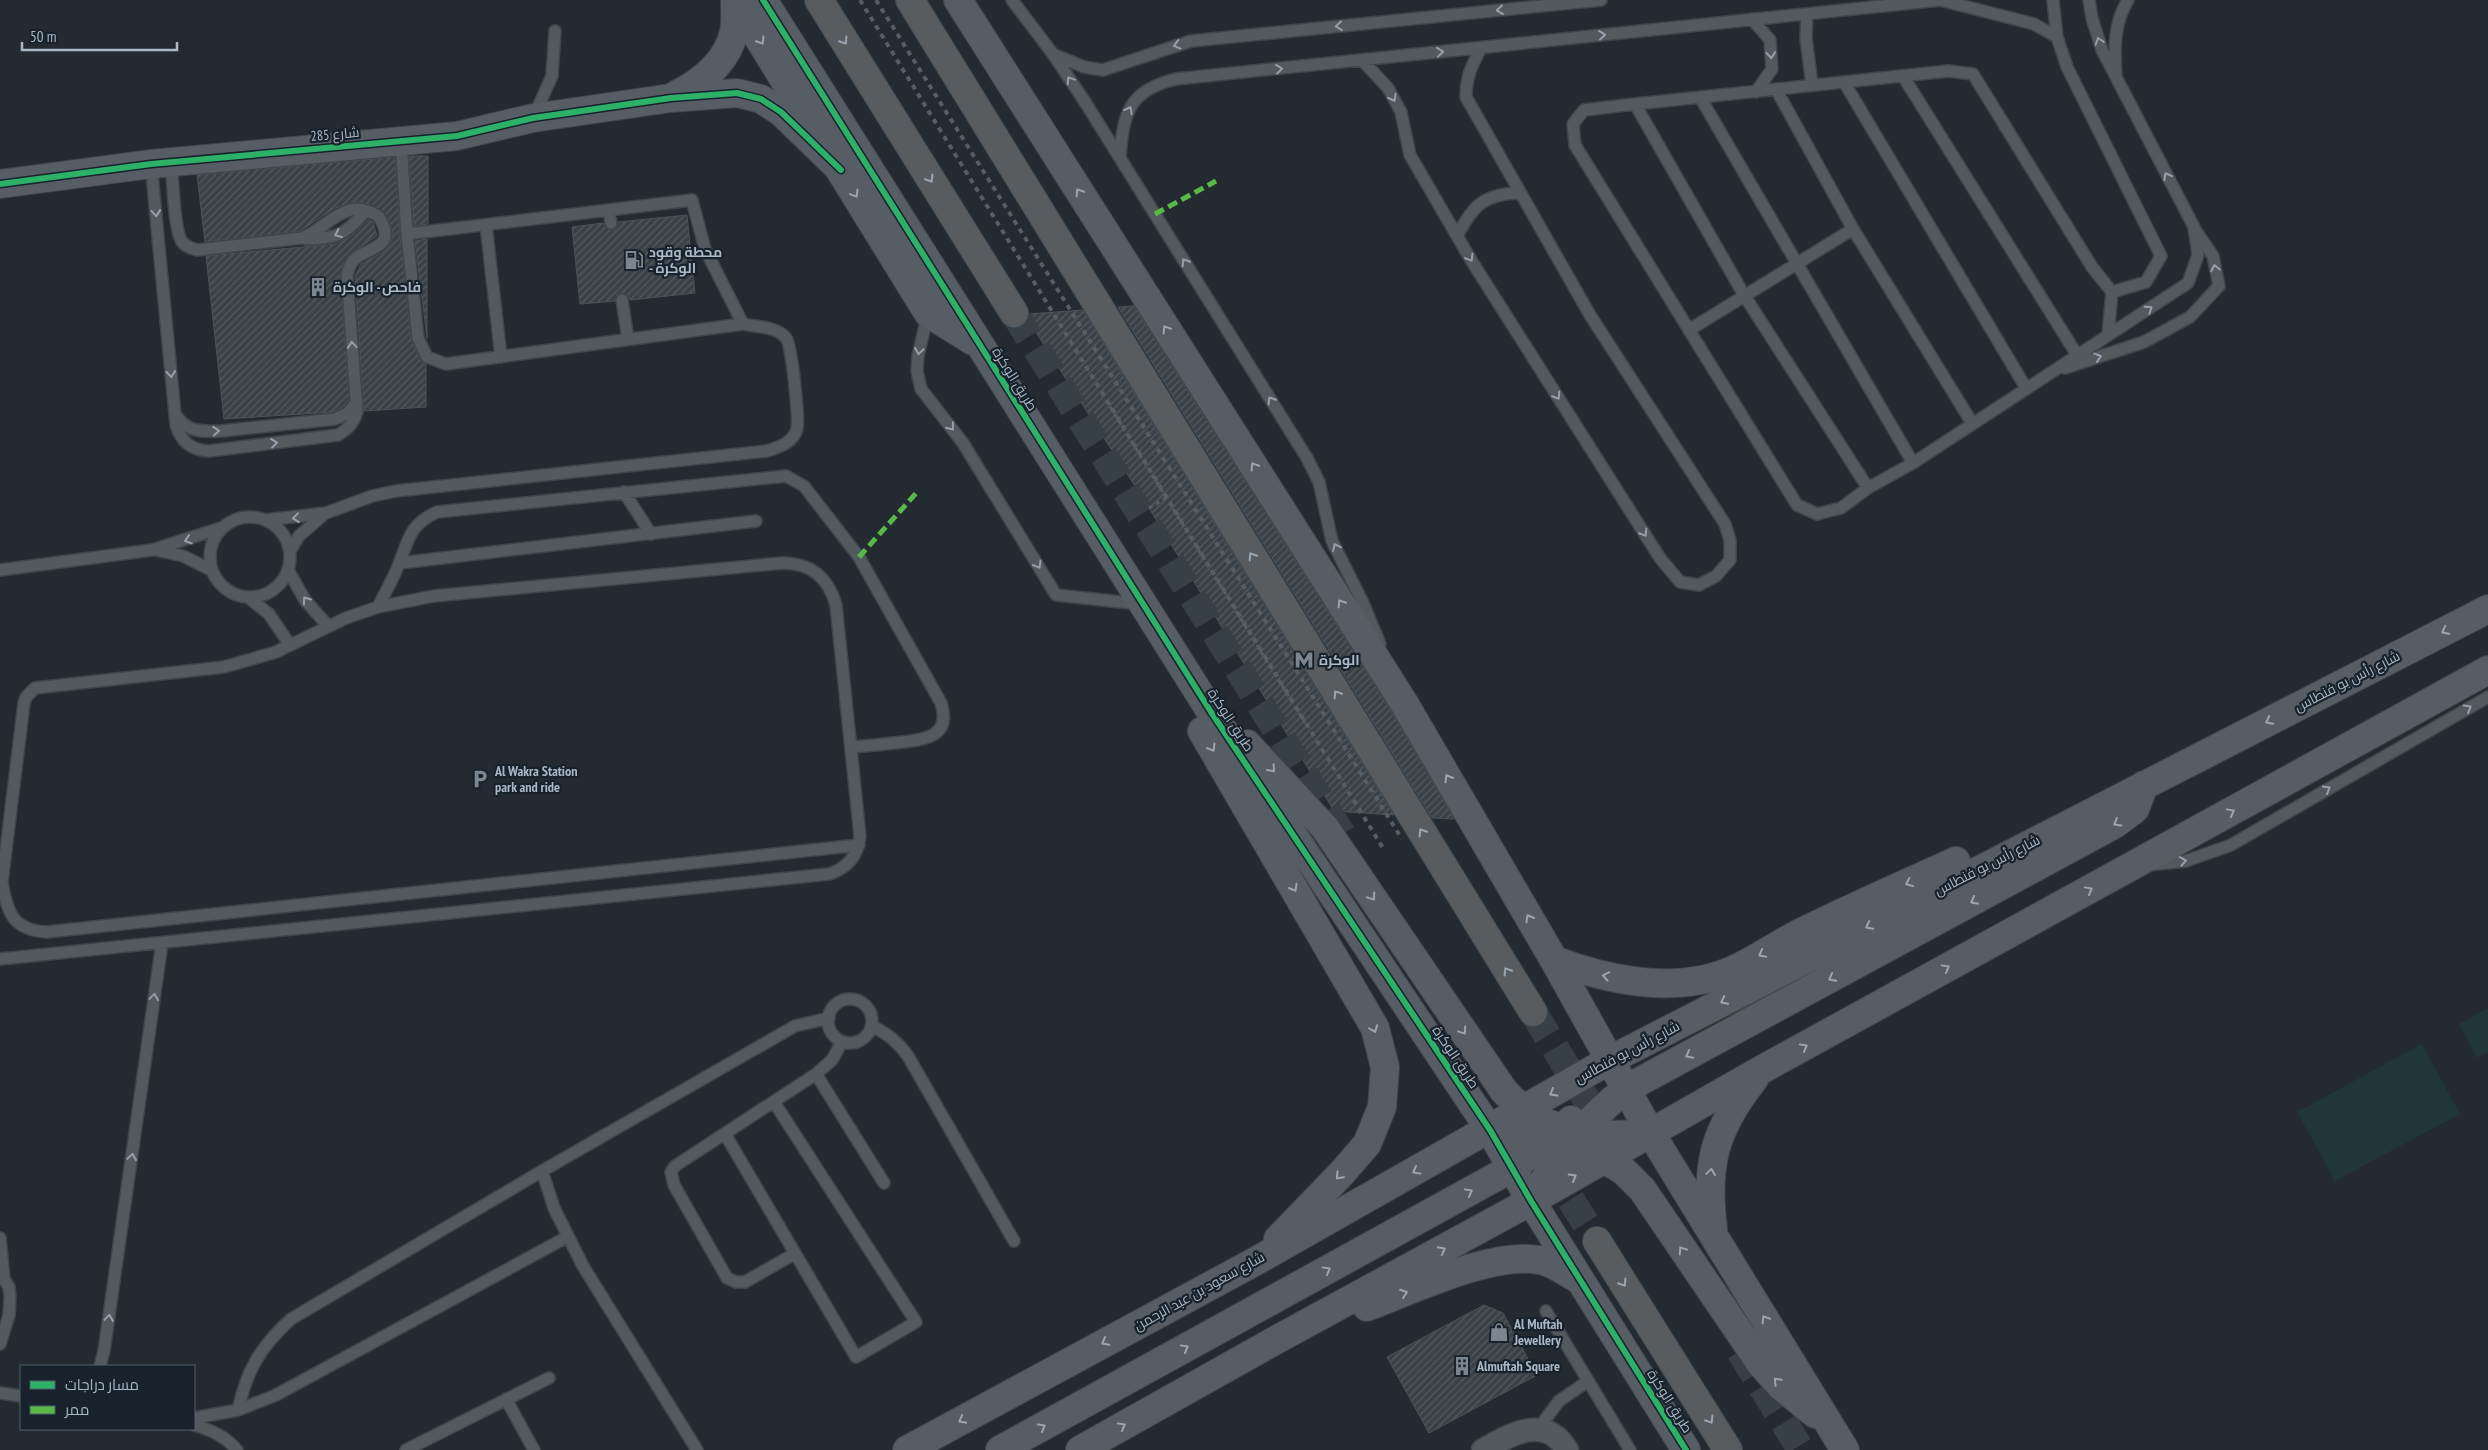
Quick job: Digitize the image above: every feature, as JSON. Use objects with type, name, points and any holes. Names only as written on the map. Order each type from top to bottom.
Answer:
[{"type":"highway","points":[[819,0],[1014,314]]},
{"type":"highway","points":[[910,0],[1533,1012]]},
{"type":"highway","name":"طريق الوكرة","points":[[1597,1241],[1728,1450]]},
{"type":"main road","points":[[735,0],[928,313],[977,343]]},
{"type":"main road","points":[[670,98],[699,84],[720,61],[734,32],[735,0]]},
{"type":"main road","name":"طريق الوكرة","points":[[763,0],[1210,712],[1490,1130],[1531,1201],[1686,1450]]},
{"type":"main road","points":[[958,0],[1404,704],[1554,960],[1650,1132],[1845,1450]]},
{"type":"main road","points":[[670,98],[737,93],[761,99],[781,112],[841,170]]},
{"type":"main road","name":"شارع 285","points":[[0,184],[161,163],[457,136],[533,118],[670,98]]},
{"type":"main road","name":"شارع 285","points":[[0,167],[122,158],[161,163]]},
{"type":"main road","name":"شارع رأس بو فنطاس","points":[[1490,1130],[1610,1060],[2488,608]]},
{"type":"main road","points":[[1184,670],[1194,718],[1375,1028],[1385,1067],[1382,1106],[1367,1144],[1341,1174],[1256,1261]]},
{"type":"main road","points":[[1080,1450],[1276,1340],[1531,1201],[1761,1070],[2488,670]]},
{"type":"main road","points":[[1210,712],[1256,752],[1325,828],[1504,1091],[1524,1110],[1564,1137],[1623,1171],[1642,1189],[1761,1364],[1781,1386],[1828,1423]]},
{"type":"main road","points":[[1000,1450],[1512,1168],[1564,1137],[1626,1089],[2115,824],[2135,808],[2144,785]]},
{"type":"main road","points":[[1554,960],[1579,970],[1626,980],[1666,982],[1701,980],[1734,969],[1798,934],[1964,858],[2001,848],[2021,848]]},
{"type":"main road","points":[[1531,1201],[1564,1137],[1610,1060]]},
{"type":"main road","points":[[1714,1238],[1708,1193],[1715,1148],[1733,1106],[1761,1070]]},
{"type":"main road","points":[[1490,1130],[1564,1137],[1621,1136],[1650,1132]]},
{"type":"main road","name":"شارع سعود بن عبد الرحمن","points":[[907,1450],[1256,1261],[1490,1130]]},
{"type":"main road","points":[[1276,1340],[1499,1260],[1520,1257],[1542,1260],[1581,1280]]},
{"type":"street","points":[[1482,1450],[1512,1434],[1526,1430],[1538,1430],[1552,1434],[1567,1450]]},
{"type":"lane","points":[[1012,0],[1053,54],[1120,158],[1307,458],[1319,482],[1332,541],[1363,603],[1404,704]]},
{"type":"lane","points":[[1053,54],[1079,66],[1103,70],[1191,41],[1601,0]]},
{"type":"lane","points":[[1120,158],[1123,123],[1129,108],[1145,91],[1160,83],[1176,79],[1941,0],[2034,24],[2057,37]]},
{"type":"lane","points":[[2053,0],[2057,37],[2072,76],[2161,256],[2146,282],[2112,292]]},
{"type":"lane","points":[[2051,372],[2144,342],[2190,317],[2219,286],[2213,256],[2194,227],[2102,50],[2092,18],[2089,0]]},
{"type":"lane","points":[[2117,80],[2113,45],[2122,10],[2128,0]]},
{"type":"lane","points":[[1807,14],[1806,38],[1812,84]]},
{"type":"lane","points":[[1752,19],[1770,40],[1772,70],[1756,92]]},
{"type":"lane","points":[[533,118],[552,76],[555,31]]},
{"type":"lane","points":[[1362,60],[1388,88],[1401,112],[1410,155],[1457,236],[1660,558],[1680,582],[1699,585],[1716,576],[1730,560],[1730,540],[1725,524],[1590,315],[1466,97],[1466,80],[1471,66],[1482,48]]},
{"type":"lane","points":[[2108,335],[2112,292],[2092,267],[1973,74],[1948,71],[1812,84],[1756,92],[1584,110],[1573,124],[1575,145],[1797,506],[1817,514],[1841,508],[1868,488],[1913,463],[2188,284],[2198,255],[2194,227]]},
{"type":"lane","points":[[1903,76],[2077,355]]},
{"type":"lane","points":[[1844,82],[2026,388]]},
{"type":"lane","points":[[1776,89],[1853,229],[1972,423]]},
{"type":"lane","points":[[1700,97],[1913,463]]},
{"type":"lane","points":[[1635,104],[1744,295],[1868,488]]},
{"type":"lane","points":[[0,570],[152,550],[222,528],[243,518],[265,520],[326,513],[364,499],[396,491],[768,451],[788,444],[797,429],[792,351],[787,339],[777,330],[742,324],[446,364],[427,357],[418,338],[407,234],[401,141]]},
{"type":"lane","points":[[161,163],[174,414],[178,434],[184,441],[200,450],[210,451],[338,434],[347,430],[354,422],[358,412],[347,276],[356,258],[376,250],[381,245],[385,231],[379,217],[366,211],[342,212],[328,220],[317,231],[302,238]]},
{"type":"lane","points":[[161,163],[179,234],[185,245],[197,250],[302,238],[326,239],[341,234],[366,211]]},
{"type":"lane","points":[[1457,236],[1470,212],[1481,201],[1501,193],[1519,192]]},
{"type":"lane","points":[[407,234],[692,200],[705,249],[742,324]]},
{"type":"lane","points":[[609,210],[610,223]]},
{"type":"lane","points":[[486,225],[501,357]]},
{"type":"lane","points":[[1689,330],[1853,229]]},
{"type":"lane","points":[[622,300],[628,339]]},
{"type":"lane","points":[[928,313],[918,356],[917,370],[921,389],[963,442],[1056,595],[1142,604]]},
{"type":"lane","points":[[174,414],[190,429],[205,432],[221,431],[335,419],[348,413],[357,402]]},
{"type":"lane","points":[[378,607],[400,563],[408,536],[414,527],[437,512],[775,476],[796,479],[804,486],[858,557],[941,703],[944,712],[943,722],[939,730],[924,740],[851,748]]},
{"type":"lane","points":[[624,492],[651,534]]},
{"type":"lane","points":[[249,598],[267,594],[284,580],[288,570],[290,551],[299,536],[326,513]]},
{"type":"lane","points":[[265,520],[282,532],[290,551]]},
{"type":"lane","points":[[400,563],[756,521]]},
{"type":"lane","points":[[222,528],[215,536],[210,547],[211,570],[216,580],[234,594],[249,598],[269,614],[290,645]]},
{"type":"lane","points":[[152,550],[183,556],[211,570]]},
{"type":"lane","points":[[0,959],[830,874],[845,867],[856,853],[859,845],[836,605],[826,582],[818,573],[807,566],[782,562],[434,596],[378,607],[328,626],[290,645],[250,660],[224,667],[42,687],[30,692],[24,704],[1,883],[12,917],[26,928],[47,932],[859,845]]},
{"type":"lane","points":[[288,570],[305,600],[328,626]]},
{"type":"lane","points":[[2134,865],[2186,861],[2231,845],[2488,697]]},
{"type":"lane","points":[[100,1365],[104,1351],[162,942]]},
{"type":"lane","points":[[851,999],[865,1005],[870,1011],[872,1026],[869,1033],[857,1042],[842,1042],[831,1032],[829,1018],[837,1004],[851,999]]},
{"type":"lane","points":[[238,1410],[244,1384],[255,1360],[271,1338],[291,1319],[542,1171],[795,1026],[829,1018]]},
{"type":"lane","points":[[872,1026],[887,1033],[899,1042],[1014,1241]]},
{"type":"lane","points":[[794,1254],[745,1282],[736,1282],[727,1278],[674,1185],[671,1172],[674,1166],[816,1074],[832,1060],[842,1042]]},
{"type":"lane","points":[[816,1074],[884,1182]]},
{"type":"lane","points":[[725,1134],[856,1357],[916,1322],[774,1102]]},
{"type":"lane","points":[[542,1171],[567,1237],[697,1450]]},
{"type":"lane","points":[[195,1418],[238,1410],[276,1395],[567,1237]]},
{"type":"lane","points":[[0,1238],[2,1282],[9,1287],[10,1297],[9,1314],[0,1344]]},
{"type":"lane","points":[[1546,1311],[1630,1450]]},
{"type":"lane","points":[[406,1450],[549,1378]]},
{"type":"lane","points":[[1538,1430],[1559,1401],[1588,1381]]},
{"type":"lane","points":[[0,1393],[20,1396]]},
{"type":"lane","points":[[506,1399],[534,1450]]},
{"type":"lane","points":[[195,1425],[212,1430],[230,1441],[237,1450]]},
{"type":"path","points":[[1106,400],[1306,724]]},
{"type":"path","points":[[1149,508],[1166,498]]},
{"type":"green space","points":[[2488,1008],[2488,1052],[2477,1058],[2459,1024]]},
{"type":"green space","points":[[2422,1044],[2460,1114],[2335,1181],[2297,1112]]},
{"type":"building","points":[[409,156],[428,156],[428,224],[414,226]]},
{"type":"building","points":[[395,157],[400,235],[411,339],[420,360],[426,365],[426,407],[364,411],[355,276],[361,264],[384,251],[391,242],[393,233],[386,214],[371,204],[356,202],[335,208],[300,231],[205,242],[197,175]]},
{"type":"building","name":"محطة وقود - الوكرة","points":[[687,215],[695,293],[630,300],[628,295],[621,293],[617,294],[615,301],[580,304],[572,227],[603,223],[606,228],[612,230],[616,228],[618,222]]},
{"type":"building","points":[[368,220],[373,222],[377,236],[349,255],[340,275],[349,400],[343,407],[333,412],[224,419],[206,256],[335,244],[351,236]]},
{"type":"building","points":[[427,239],[427,338],[415,241]]},
{"type":"building","points":[[1134,306],[1391,711],[1454,819],[1432,818],[1118,307]]},
{"type":"building","points":[[1083,310],[1394,815],[1334,811],[1149,508],[1028,320],[1029,314]]},
{"type":"building","name":"Almuftah Square","points":[[1484,1305],[1503,1313],[1537,1375],[1429,1433],[1387,1357]]},
{"type":"tunnel","points":[[1014,313],[1345,839]]},
{"type":"tunnel","points":[[1533,1012],[1608,1135]]},
{"type":"tunnel","points":[[1548,1164],[1597,1241]]},
{"type":"tunnel","points":[[1740,1351],[1801,1450]]},
{"type":"railway","points":[[860,0],[1383,848]]},
{"type":"railway","points":[[876,0],[1402,839]]},
{"type":"marked path","points":[[1155,214],[1216,181]]},
{"type":"marked path","points":[[859,557],[919,490]]},
{"type":"cycle path","points":[[763,0],[1211,712],[1490,1130],[1531,1201],[1686,1450]]},
{"type":"cycle path","points":[[0,184],[151,164],[457,136],[533,118],[671,98],[737,93],[761,99],[781,112],[841,170]]},
{"type":"place","name":"محطة وقود - الوكرة","points":[[634,260]]},
{"type":"place","name":"فاحص - الوكرة","points":[[318,287]]},
{"type":"place","name":"الوكرة","points":[[1304,660]]},
{"type":"place","name":"Al Wakra Station park and ride","points":[[480,779]]},
{"type":"place","name":"Al Muftah Jewellery","points":[[1499,1332]]},
{"type":"place","name":"Almuftah Square","points":[[1462,1366]]}]
